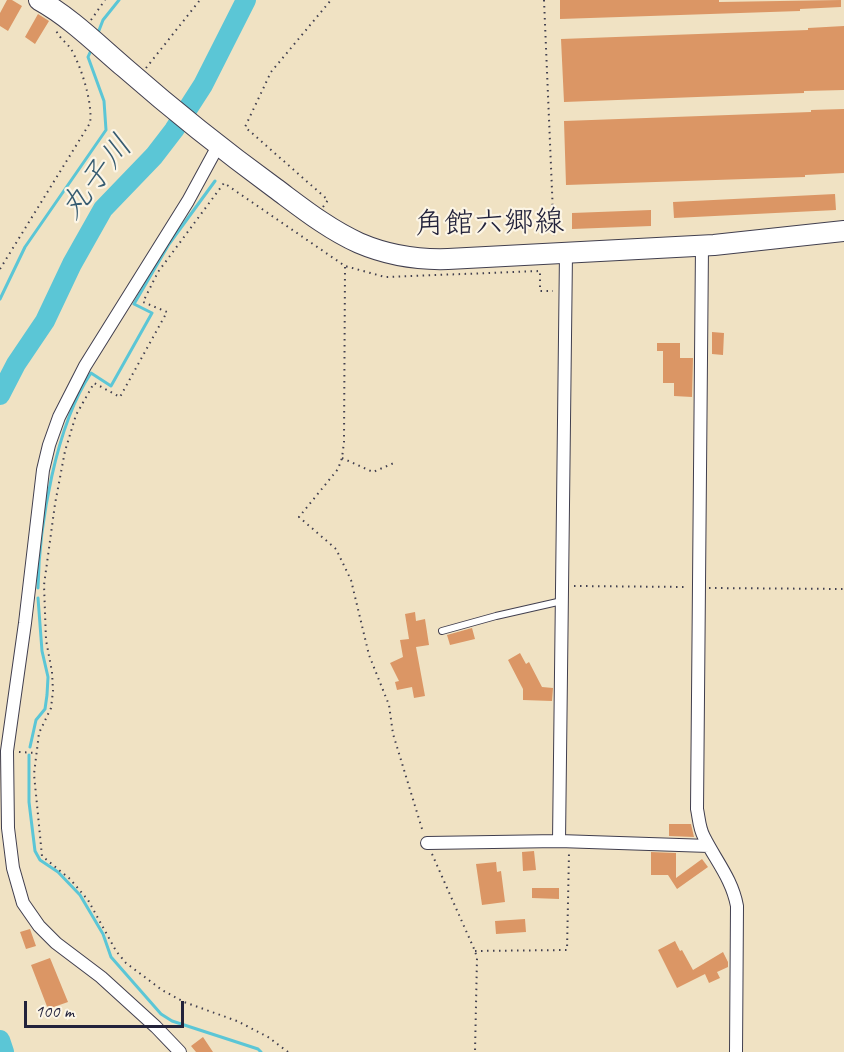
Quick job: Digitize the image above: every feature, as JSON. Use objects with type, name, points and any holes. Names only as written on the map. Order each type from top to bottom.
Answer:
[{"type":"main road","name":"角館六郷線","points":[[39,0],[314,217],[341,235],[388,253],[426,260],[702,246],[844,231]]},
{"type":"street","points":[[180,1052],[101,977],[56,943],[39,926],[23,903],[13,868],[8,828],[7,751],[43,470],[49,445],[59,417],[85,366],[188,201],[219,144]]},
{"type":"street","points":[[702,246],[697,808],[700,826],[729,879],[737,906],[736,1052]]},
{"type":"street","points":[[560,253],[565,290],[562,601],[564,841]]},
{"type":"street","points":[[427,843],[564,841],[709,846]]},
{"type":"lane","points":[[442,631],[562,601]]},
{"type":"path","points":[[90,38],[105,0]]},
{"type":"path","points":[[145,85],[200,0]]},
{"type":"path","points":[[314,217],[328,200],[245,126],[271,72],[331,0]]},
{"type":"path","points":[[544,0],[560,253]]},
{"type":"path","points":[[0,268],[90,123],[92,113],[90,102],[76,59],[69,46],[57,34],[56,29],[62,16]]},
{"type":"path","points":[[288,1052],[268,1037],[237,1021],[184,1002],[162,990],[126,963],[116,951],[88,900],[70,879],[42,856],[34,774],[39,733],[51,708],[53,691],[46,640],[44,585],[55,504],[65,451],[76,415],[94,383],[120,397],[166,312],[143,302],[158,272],[224,183],[345,266],[385,277],[540,271],[540,291],[565,290]]},
{"type":"path","points":[[345,266],[342,458],[338,469],[298,517],[336,549],[351,580],[369,655],[389,705],[393,734],[427,843],[475,951],[475,1052]]},
{"type":"path","points":[[342,458],[373,472],[394,463]]},
{"type":"path","points":[[7,751],[37,753]]},
{"type":"path","points":[[475,951],[567,950],[564,841]]},
{"type":"building","points":[[7,0],[12,0],[22,6],[8,31],[0,26],[0,13]]},
{"type":"building","points":[[560,0],[719,0],[719,2],[841,0],[841,7],[800,9],[800,11],[560,19]]},
{"type":"building","points":[[38,14],[49,21],[35,44],[25,37]]},
{"type":"building","points":[[844,26],[844,90],[564,102],[561,39],[808,30],[808,28]]},
{"type":"building","points":[[844,109],[844,173],[805,175],[805,177],[566,185],[564,121]]},
{"type":"building","points":[[835,194],[836,210],[674,218],[673,202]]},
{"type":"building","points":[[651,210],[651,226],[572,229],[572,213]]},
{"type":"building","points":[[712,332],[724,333],[723,355],[712,354]]},
{"type":"building","points":[[657,343],[680,343],[680,358],[693,358],[692,397],[674,396],[674,383],[663,383],[663,351],[657,351]]},
{"type":"building","points":[[415,612],[416,621],[425,619],[429,645],[416,647],[425,696],[414,698],[412,687],[397,690],[395,682],[399,681],[390,663],[403,657],[400,640],[409,639],[405,614]]},
{"type":"building","points":[[472,628],[475,639],[450,645],[447,635]]},
{"type":"building","points":[[520,653],[526,664],[529,662],[542,687],[553,688],[552,701],[523,700],[523,689],[508,660]]},
{"type":"building","points":[[669,824],[691,824],[694,837],[669,836]]},
{"type":"building","points":[[534,851],[536,870],[523,871],[522,852]]},
{"type":"building","points":[[651,852],[676,853],[676,878],[702,859],[708,867],[677,889],[668,875],[651,875]]},
{"type":"building","points":[[496,862],[497,872],[501,871],[505,902],[482,905],[476,864]]},
{"type":"building","points":[[532,888],[559,888],[559,899],[532,898]]},
{"type":"building","points":[[525,919],[526,932],[496,934],[495,921]]},
{"type":"building","points":[[30,929],[36,946],[26,949],[20,932]]},
{"type":"building","points":[[675,941],[693,970],[723,952],[728,967],[717,972],[720,978],[709,983],[705,974],[677,988],[658,950]]},
{"type":"building","points":[[50,958],[68,1002],[48,1009],[31,965]]},
{"type":"building","points":[[203,1037],[213,1052],[196,1052],[191,1046]]},
{"type":"waterway","points":[[98,33],[103,20],[119,0]]},
{"type":"waterway","name":"丸子川","points":[[0,395],[16,364],[45,321],[72,264],[103,209],[154,156],[174,130],[203,85],[246,0]]},
{"type":"waterway","points":[[0,299],[25,247],[106,130],[104,101],[88,57],[92,48]]},
{"type":"waterway","points":[[38,588],[46,506],[59,447],[68,420],[91,373],[111,386],[152,313],[134,304],[169,244],[215,181]]},
{"type":"waterway","points":[[30,747],[36,720],[45,709],[48,677],[42,651],[38,598]]},
{"type":"waterway","points":[[29,755],[29,802],[35,851],[40,860],[58,872],[80,895],[103,934],[111,957],[161,1014],[172,1021],[258,1049],[261,1052]]},
{"type":"waterway","name":"丸子川","points":[[0,1040],[4,1052]]}]
